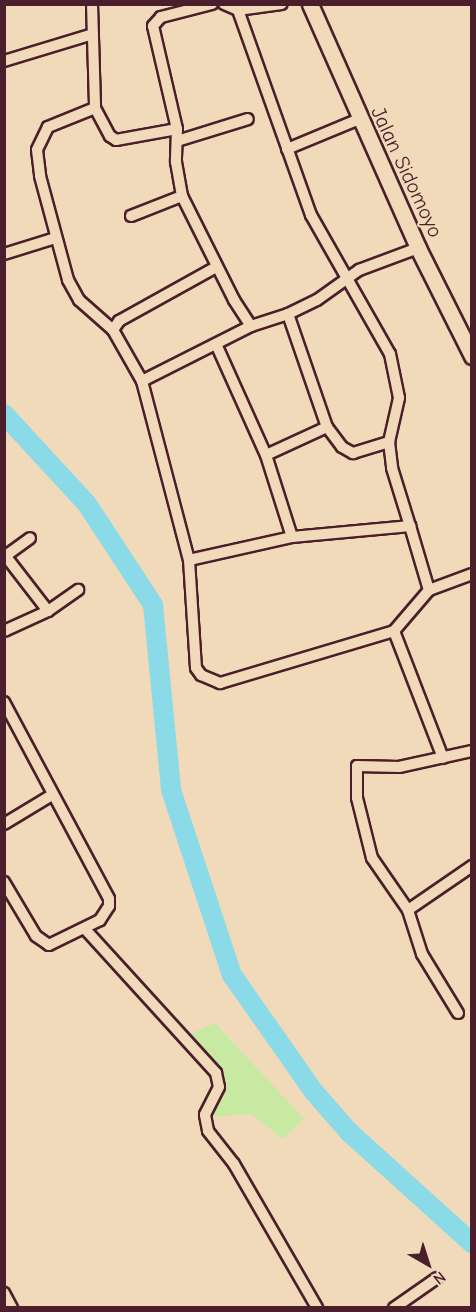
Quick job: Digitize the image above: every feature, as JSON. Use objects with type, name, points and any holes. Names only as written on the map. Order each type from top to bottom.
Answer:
[{"type":"main road","name":"Jalan Sidomoyo","points":[[310,4],[418,248],[471,356]]},
{"type":"street","points":[[92,4],[95,108],[116,140],[177,129]]},
{"type":"street","points":[[213,4],[161,17],[153,26],[177,129],[182,196],[216,267],[251,326]]},
{"type":"street","points":[[224,4],[238,10],[282,4]]},
{"type":"street","points":[[238,10],[311,215],[390,354],[399,398],[389,442],[392,468],[429,591]]},
{"type":"street","points":[[4,61],[93,34]]},
{"type":"street","points":[[95,108],[48,127],[37,150],[55,238],[68,280],[80,300],[113,330],[142,381],[189,560],[196,668],[208,680],[220,683],[253,676],[394,631],[429,591],[471,574]]},
{"type":"street","points":[[177,141],[248,119]]},
{"type":"street","points":[[287,149],[359,119]]},
{"type":"street","points":[[131,216],[182,196]]},
{"type":"street","points":[[4,254],[55,238]]},
{"type":"street","points":[[142,381],[251,326],[288,314],[317,300],[346,278],[418,248]]},
{"type":"street","points":[[113,330],[119,321],[216,267]]},
{"type":"street","points":[[288,314],[327,427],[342,447],[353,453],[389,442]]},
{"type":"street","points":[[216,344],[266,455],[292,537]]},
{"type":"street","points":[[266,455],[327,427]]},
{"type":"street","points":[[189,560],[292,537],[410,526]]},
{"type":"street","points":[[30,538],[5,555],[48,611]]},
{"type":"street","points":[[4,631],[48,611],[78,591]]},
{"type":"street","points":[[394,631],[443,758]]},
{"type":"street","points":[[4,702],[109,899],[106,913],[55,945],[44,943],[4,882]]},
{"type":"street","points":[[458,1013],[422,954],[408,910],[372,858],[365,838],[357,798],[357,766],[399,767],[471,751]]},
{"type":"street","points":[[4,824],[52,795]]},
{"type":"street","points":[[408,910],[471,866]]},
{"type":"street","points":[[85,928],[216,1073],[219,1087],[205,1114],[208,1131],[234,1164],[317,1308]]},
{"type":"street","points":[[394,1308],[437,1278]]},
{"type":"street","points":[[4,1293],[12,1308]]},
{"type":"green space","points":[[215,1023],[304,1119],[283,1139],[251,1114],[213,1117],[227,1082],[191,1034]]},
{"type":"waterway","points":[[4,414],[87,504],[153,605],[171,790],[232,975],[314,1092],[349,1132],[472,1243]]}]
